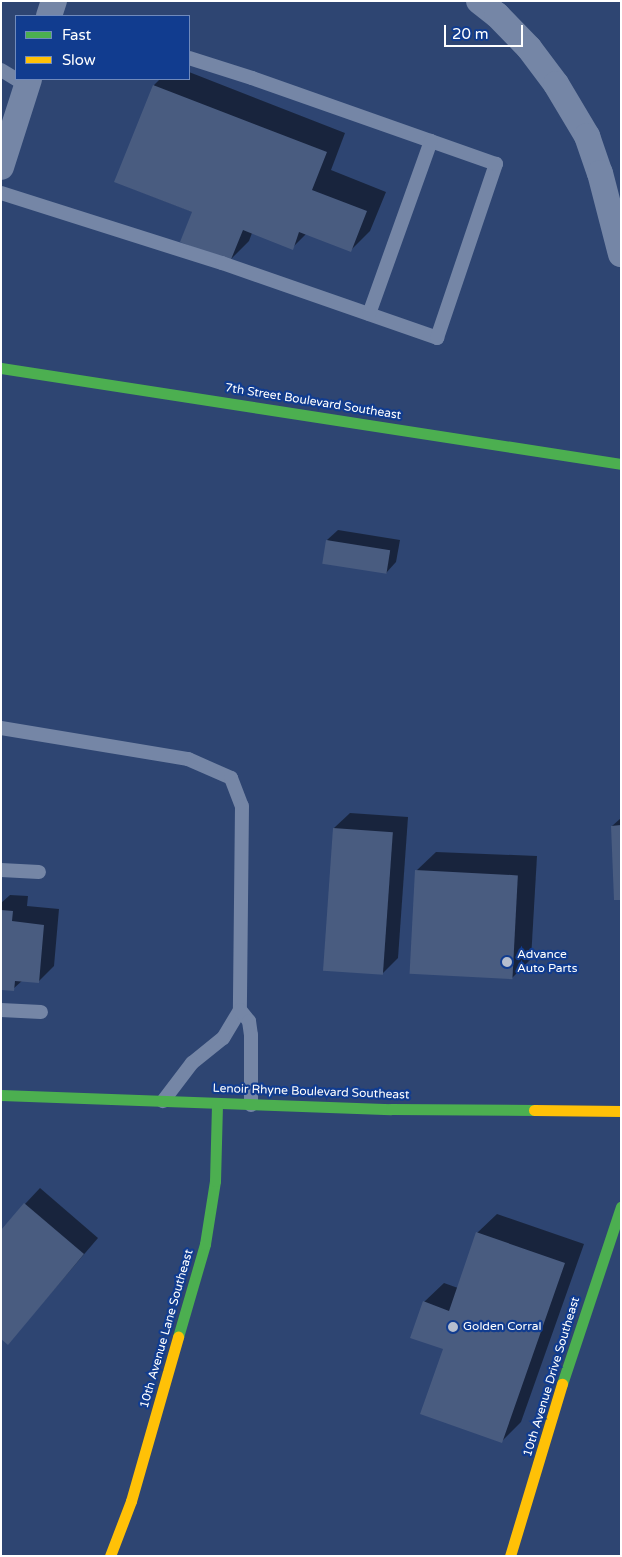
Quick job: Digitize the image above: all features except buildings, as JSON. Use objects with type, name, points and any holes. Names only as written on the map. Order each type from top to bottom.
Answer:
[{"type":"street","points":[[479,1],[497,15],[528,48],[556,84],[587,136],[600,173],[621,254]]},
{"type":"street","points":[[1,167],[27,82]]},
{"type":"street","name":"7th Street Boulevard Southeast","points":[[1,368],[621,464]]},
{"type":"street","name":"Lenoir Rhyne Boulevard Southeast","points":[[1,1095],[391,1109],[621,1111]]},
{"type":"street","name":"10th Avenue Lane Southeast","points":[[110,1556],[131,1501],[205,1244],[215,1182],[217,1103]]},
{"type":"street","name":"10th Avenue Drive Southeast","points":[[510,1556],[579,1330],[621,1207]]},
{"type":"lane","points":[[1,193],[437,338],[496,164],[252,78],[190,58]]},
{"type":"lane","points":[[1,70],[15,76]]},
{"type":"lane","points":[[369,314],[431,142]]},
{"type":"lane","points":[[1,728],[188,759],[231,778],[242,806],[240,1010],[223,1038],[192,1063],[163,1101]]},
{"type":"lane","points":[[1,870],[39,872]]},
{"type":"lane","points":[[1,1010],[40,1012]]},
{"type":"lane","points":[[240,1010],[250,1021],[252,1105]]},
{"type":"traffic: fast","points":[[1,368],[621,464]]},
{"type":"traffic: fast","points":[[1,1095],[391,1109],[534,1110]]},
{"type":"traffic: fast","points":[[178,1337],[205,1244],[215,1181],[217,1103]]},
{"type":"traffic: fast","points":[[562,1384],[621,1207]]},
{"type":"traffic: slow","points":[[534,1110],[621,1111]]},
{"type":"traffic: slow","points":[[110,1556],[131,1501],[178,1337]]},
{"type":"traffic: slow","points":[[510,1556],[562,1384]]},
{"type":"place","name":"Advance Auto Parts","points":[[507,962]]},
{"type":"place","name":"Golden Corral","points":[[453,1327]]}]
